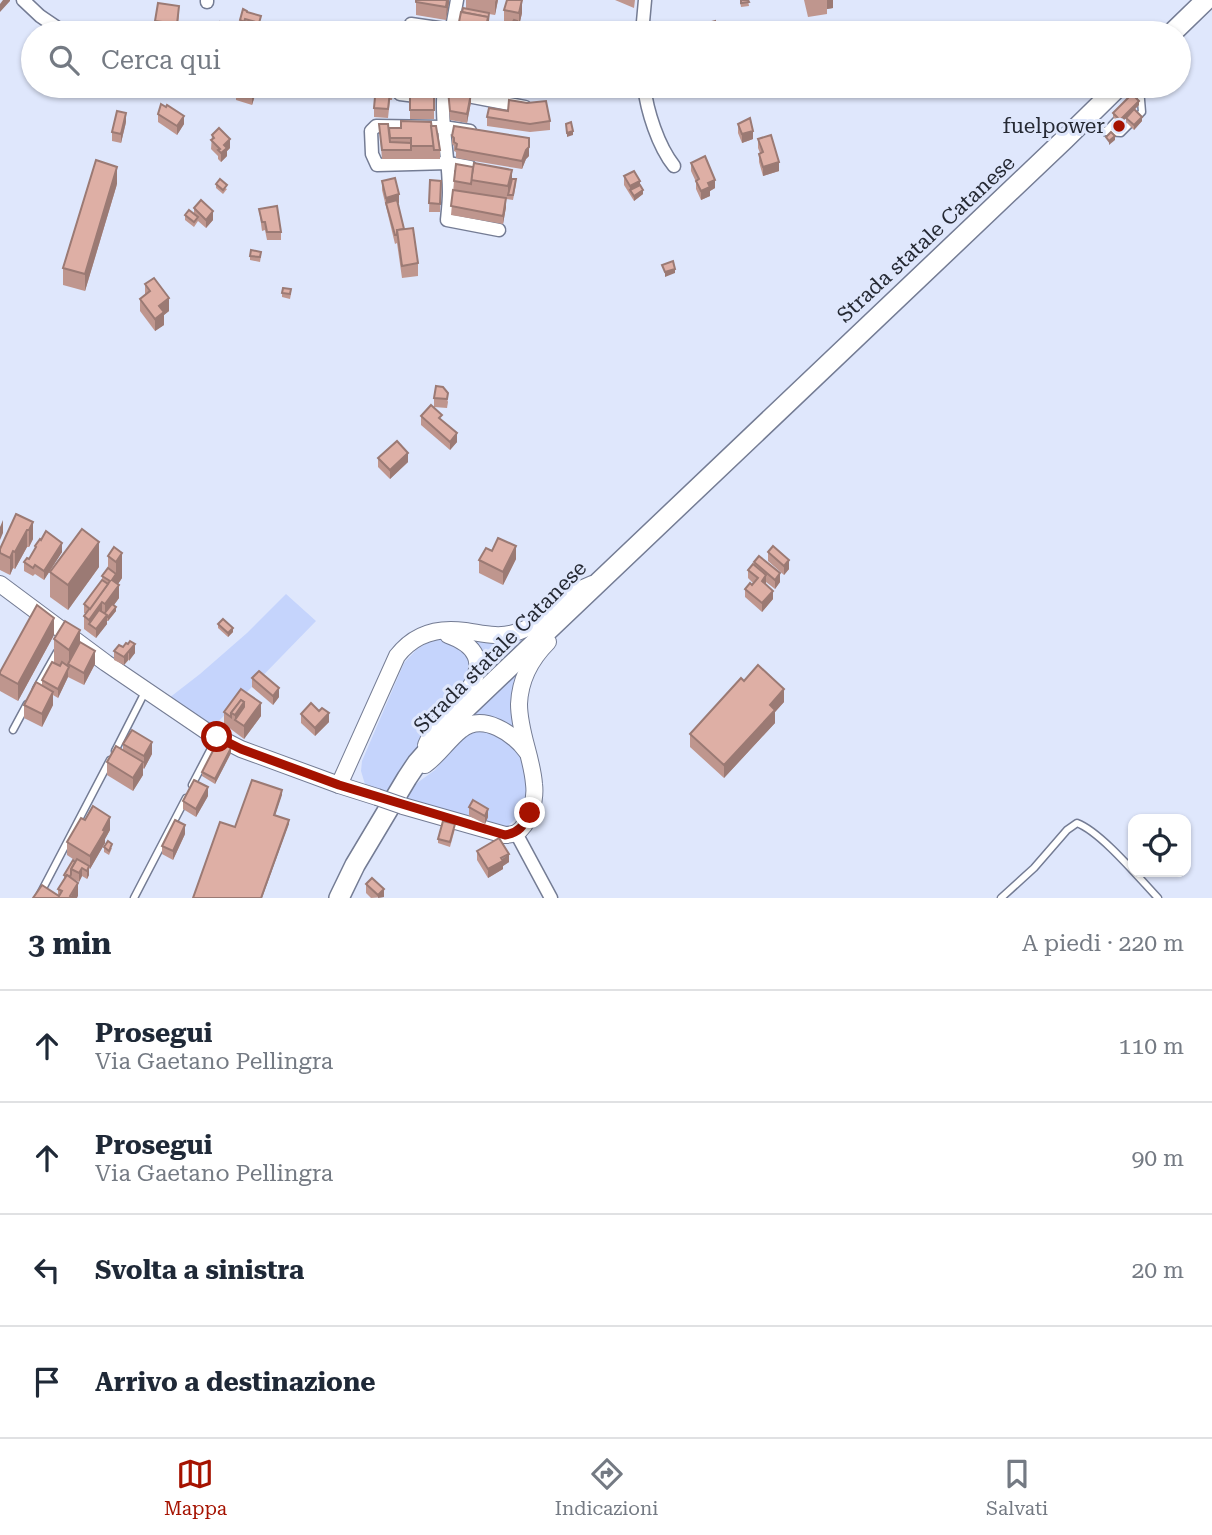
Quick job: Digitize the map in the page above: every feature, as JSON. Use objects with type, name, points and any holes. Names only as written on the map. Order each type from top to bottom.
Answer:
[{"type":"main road","points":[[1184,21],[1206,0]]},
{"type":"main road","name":"Strada statale Catanese","points":[[339,898],[355,865],[412,770],[461,713],[1107,98]]},
{"type":"street","points":[[23,0],[47,21]]},
{"type":"street","points":[[454,21],[457,0]]},
{"type":"street","points":[[643,21],[645,0]]},
{"type":"street","points":[[443,98],[443,127],[455,194],[447,219],[499,230]]},
{"type":"street","points":[[475,98],[524,107],[539,105]]},
{"type":"street","points":[[646,98],[665,155],[674,166]]},
{"type":"street","points":[[484,133],[443,127],[376,125],[371,131],[372,154],[377,165],[448,163],[487,171]]},
{"type":"street","points":[[339,785],[397,656],[411,640],[440,631],[510,635],[534,625],[572,594],[600,580]]},
{"type":"street","points":[[0,584],[33,617],[63,632],[146,691],[217,737],[241,749],[403,806],[505,835],[516,833],[524,824],[534,797],[535,785],[519,705],[526,671],[540,650],[565,626],[580,599]]},
{"type":"street","points":[[412,770],[436,725],[468,689],[478,668],[474,652],[466,643],[440,631]]},
{"type":"street","points":[[412,770],[431,761],[461,729],[470,724],[483,724],[504,730],[519,742],[528,754]]},
{"type":"street","points":[[516,833],[551,898]]},
{"type":"lane","points":[[1131,105],[1137,98]]},
{"type":"lane","points":[[1088,116],[1105,132],[1121,133],[1142,112],[1139,98]]},
{"type":"lane","points":[[1105,132],[1122,114]]},
{"type":"lane","points":[[13,730],[63,632]]},
{"type":"lane","points":[[38,898],[146,691]]},
{"type":"lane","points":[[134,898],[217,737]]},
{"type":"lane","points":[[1002,898],[1034,868],[1067,830],[1077,823],[1099,838],[1158,898]]},
{"type":"shaded area","points":[[286,594],[316,621],[212,728],[169,698],[247,633]]},
{"type":"shaded area","points":[[525,637],[482,676],[483,656],[471,638]]},
{"type":"shaded area","points":[[446,639],[464,645],[474,671],[436,718],[385,796],[367,791],[361,771],[362,761],[404,663],[425,644]]},
{"type":"shaded area","points":[[522,667],[520,731],[470,718],[516,673]]},
{"type":"shaded area","points":[[489,729],[520,750],[526,792],[525,802],[515,820],[505,828],[404,803],[417,783],[435,770],[465,733]]},
{"type":"building","points":[[416,0],[447,0],[446,7]]},
{"type":"building","points":[[507,0],[522,0],[519,13],[504,10]]},
{"type":"building","points":[[158,3],[179,6],[177,21],[155,21]]},
{"type":"building","points":[[463,8],[489,13],[488,21],[488,17],[462,12]]},
{"type":"building","points":[[243,9],[261,16],[260,21],[240,20]]},
{"type":"building","points":[[461,12],[488,17],[487,21],[459,21]]},
{"type":"building","points":[[375,98],[389,98],[388,109],[374,108]]},
{"type":"building","points":[[410,98],[434,98],[434,110],[410,110]]},
{"type":"building","points":[[449,98],[470,98],[467,114],[450,111]]},
{"type":"building","points":[[1128,98],[1136,98],[1139,101],[1120,120],[1113,113]]},
{"type":"building","points":[[509,100],[527,103],[546,101],[550,121],[530,124],[487,117],[489,108],[508,111]]},
{"type":"building","points":[[161,104],[184,116],[177,126],[158,114]]},
{"type":"building","points":[[1134,109],[1142,117],[1134,125],[1126,118]]},
{"type":"building","points":[[117,111],[126,113],[121,134],[112,132]]},
{"type":"building","points":[[750,118],[753,131],[742,134],[738,124]]},
{"type":"building","points":[[401,121],[431,122],[434,146],[411,146],[411,138],[390,138],[389,128],[401,128]]},
{"type":"building","points":[[571,122],[573,131],[567,133],[566,124]]},
{"type":"building","points":[[379,124],[388,124],[390,142],[411,143],[411,150],[382,150]]},
{"type":"building","points":[[431,126],[436,126],[440,150],[434,150]]},
{"type":"building","points":[[454,126],[529,138],[529,147],[522,161],[456,149],[457,144],[452,136]]},
{"type":"building","points":[[219,128],[230,139],[224,145],[227,148],[221,153],[211,140]]},
{"type":"building","points":[[1111,132],[1115,136],[1109,141],[1106,137]]},
{"type":"building","points":[[771,135],[779,162],[763,167],[759,154],[763,152],[758,139]]},
{"type":"building","points":[[705,156],[715,180],[708,183],[710,187],[701,191],[696,181],[699,179],[691,163]]},
{"type":"building","points":[[96,160],[117,167],[85,274],[63,268]]},
{"type":"building","points":[[474,163],[512,170],[508,186],[471,180]]},
{"type":"building","points":[[456,164],[473,167],[471,184],[454,181]]},
{"type":"building","points":[[634,171],[640,181],[630,186],[624,176]]},
{"type":"building","points":[[395,178],[399,194],[386,198],[382,181]]},
{"type":"building","points":[[220,179],[227,185],[223,190],[216,184]]},
{"type":"building","points":[[512,179],[516,179],[513,195],[508,195]]},
{"type":"building","points":[[430,180],[441,181],[440,204],[429,203]]},
{"type":"building","points":[[640,185],[643,190],[634,196],[630,190]]},
{"type":"building","points":[[453,190],[506,198],[503,216],[451,206]]},
{"type":"building","points":[[201,200],[213,211],[206,220],[194,208]]},
{"type":"building","points":[[397,200],[404,229],[397,230],[395,235],[386,203]]},
{"type":"building","points":[[277,206],[281,232],[267,232],[259,209]]},
{"type":"building","points":[[189,210],[198,217],[194,222],[185,215]]},
{"type":"building","points":[[413,228],[418,263],[402,266],[397,230]]},
{"type":"building","points":[[251,250],[261,252],[260,257],[250,256]]},
{"type":"building","points":[[673,261],[675,269],[665,272],[662,265]]},
{"type":"building","points":[[154,278],[169,298],[159,306],[164,312],[155,319],[140,299],[150,291],[145,284]]},
{"type":"building","points":[[283,288],[291,289],[290,294],[282,293]]},
{"type":"building","points":[[436,386],[443,387],[448,393],[447,399],[434,398]]},
{"type":"building","points":[[431,405],[442,415],[439,418],[457,433],[450,442],[421,416]]},
{"type":"building","points":[[397,441],[408,453],[390,470],[378,458]]},
{"type":"building","points":[[16,514],[33,522],[10,558],[0,553],[0,549]]},
{"type":"building","points":[[82,529],[99,542],[68,585],[50,572]]},
{"type":"building","points":[[46,531],[62,543],[44,571],[24,562],[29,559]]},
{"type":"building","points":[[498,538],[516,546],[503,572],[479,560],[486,548],[492,551]]},
{"type":"building","points":[[773,546],[789,560],[784,566],[768,552]]},
{"type":"building","points":[[114,547],[122,553],[116,562],[108,556]]},
{"type":"building","points":[[759,556],[780,573],[775,580],[754,562]]},
{"type":"building","points":[[753,564],[766,575],[762,581],[773,591],[762,603],[745,589],[758,578],[748,570]]},
{"type":"building","points":[[108,568],[116,574],[112,580],[119,585],[89,620],[84,616],[110,581],[102,576]]},
{"type":"building","points":[[102,580],[108,584],[90,609],[84,604]]},
{"type":"building","points":[[112,604],[116,607],[108,617],[104,614]]},
{"type":"building","points":[[37,605],[54,618],[18,684],[0,672]]},
{"type":"building","points":[[99,610],[107,615],[96,629],[89,624]]},
{"type":"building","points":[[223,619],[233,628],[228,633],[218,624]]},
{"type":"building","points":[[65,621],[80,630],[69,650],[54,639]]},
{"type":"building","points":[[130,641],[135,644],[124,657],[114,651],[119,645],[123,647]]},
{"type":"building","points":[[80,642],[95,651],[84,673],[68,664]]},
{"type":"building","points":[[52,662],[60,666],[62,662],[69,667],[58,689],[42,680]]},
{"type":"building","points":[[758,665],[784,689],[770,705],[775,710],[724,765],[690,734],[741,678],[744,681]]},
{"type":"building","points":[[259,671],[279,688],[273,696],[252,678]]},
{"type":"building","points":[[36,682],[53,692],[42,714],[24,705]]},
{"type":"building","points":[[241,689],[261,703],[244,726],[235,720],[244,707],[244,702],[241,700],[231,717],[224,712]]},
{"type":"building","points":[[241,700],[244,702],[235,715],[231,713]]},
{"type":"building","points":[[311,703],[319,711],[322,708],[329,713],[315,728],[301,714]]},
{"type":"building","points":[[132,730],[152,742],[144,756],[123,744]]},
{"type":"building","points":[[218,741],[231,748],[215,779],[202,772]]},
{"type":"building","points":[[116,746],[143,762],[133,778],[107,762]]},
{"type":"building","points":[[194,780],[208,787],[196,809],[183,801]]},
{"type":"building","points":[[252,780],[282,790],[274,815],[289,820],[261,898],[193,898],[220,822],[235,827]]},
{"type":"building","points":[[473,800],[488,809],[485,816],[469,807]]},
{"type":"building","points":[[93,806],[110,817],[90,856],[67,842],[81,818],[85,820]]},
{"type":"building","points":[[175,820],[185,825],[173,851],[162,846]]},
{"type":"building","points":[[443,821],[455,824],[450,842],[438,839]]},
{"type":"building","points":[[499,838],[509,854],[501,858],[503,861],[488,869],[477,851]]},
{"type":"building","points":[[108,841],[112,844],[109,851],[104,847]]},
{"type":"building","points":[[77,859],[89,866],[87,871],[82,868],[79,873],[71,869]]},
{"type":"building","points":[[73,860],[75,862],[70,877],[64,875]]},
{"type":"building","points":[[67,875],[78,883],[70,896],[72,898],[33,898],[42,885],[59,896],[62,891],[58,889]]},
{"type":"building","points":[[372,878],[384,889],[378,895],[366,884]]},
{"type":"place","name":"fuelpower","points":[[1119,126]]},
{"type":"route","points":[[217,737],[241,749],[339,785],[488,831],[505,835],[516,833],[530,813]]}]
